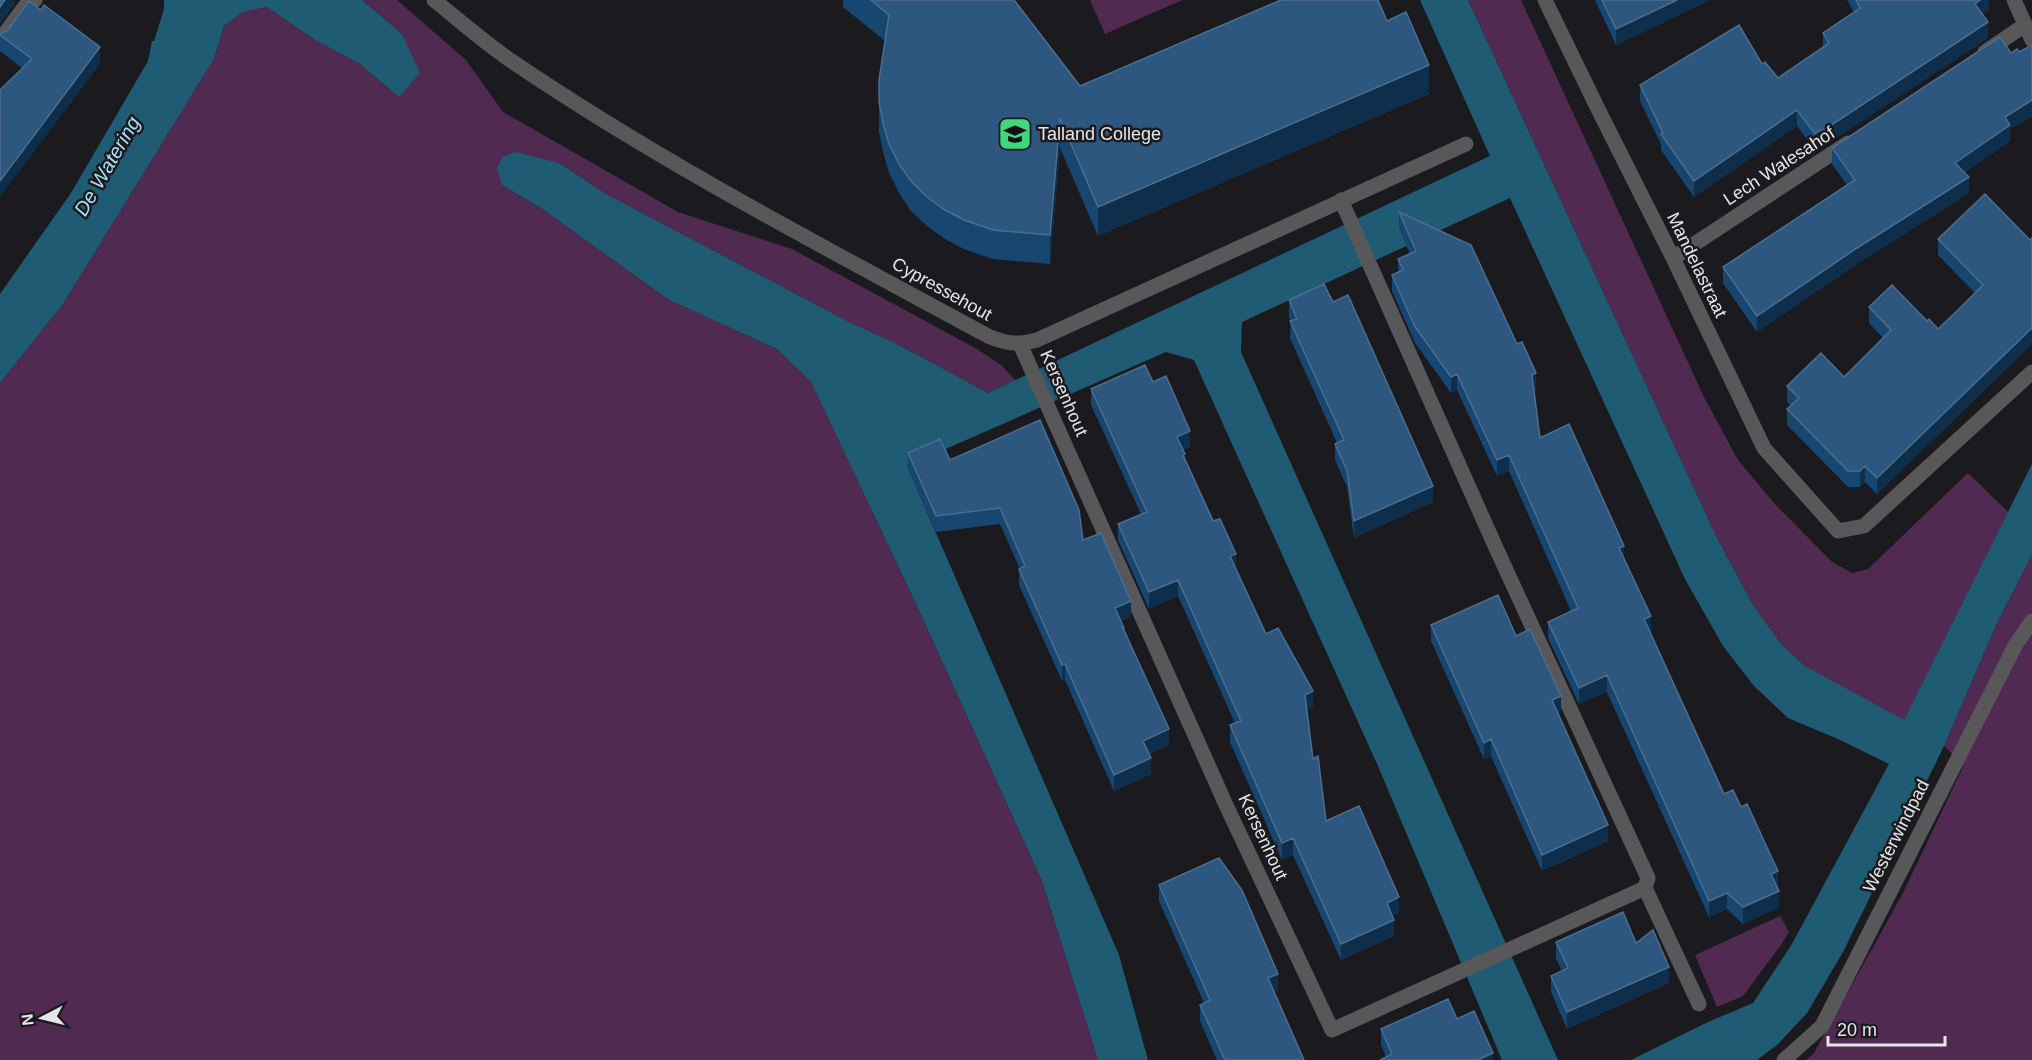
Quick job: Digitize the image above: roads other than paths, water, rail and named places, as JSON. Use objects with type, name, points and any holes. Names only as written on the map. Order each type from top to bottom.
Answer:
[{"type":"street","points":[[0,40],[26,5],[35,0]]},
{"type":"street","name":"Cypressehout","points":[[434,0],[511,60],[597,117],[693,175],[990,337],[1006,343],[1020,344]]},
{"type":"street","name":"Mandelastraat","points":[[1545,0],[1764,448],[1838,531],[1864,526],[2032,372]]},
{"type":"street","points":[[2014,0],[2032,40]]},
{"type":"street","points":[[1976,58],[2025,25]]},
{"type":"street","name":"Lech Walesahof","points":[[1673,258],[1857,138]]},
{"type":"street","points":[[1020,344],[1037,340],[1466,144]]},
{"type":"street","points":[[1341,200],[1496,549],[1648,878],[1646,888],[1699,1004]]},
{"type":"street","name":"Kersenhout","points":[[1020,344],[1226,805],[1332,1030],[1646,888]]},
{"type":"street","name":"Westerwindpad","points":[[1784,1060],[1822,1026],[2016,644],[2032,621]]},
{"type":"water","name":"De Watering","points":[[164,0],[362,0],[402,34],[420,73],[399,97],[360,64],[315,40],[267,7],[243,12],[224,26],[214,59],[63,304],[0,383],[0,294],[71,193],[148,61],[152,41],[154,41],[164,9]]},
{"type":"water","points":[[1420,0],[1468,0],[1716,536],[1753,605],[1781,644],[1805,666],[1904,720],[2032,464],[2032,555],[1997,623],[1944,746],[1843,952],[1807,1013],[1777,1045],[1757,1060],[1631,1060],[1708,1022],[1753,1003],[1792,944],[1889,764],[1788,718],[1754,686],[1723,646],[1685,579],[1510,198],[1242,322],[1241,352],[1558,1060],[1502,1060],[1378,766],[1194,360],[1166,352],[907,466],[1119,955],[1148,1060],[1098,1060],[1042,881],[917,606],[811,382],[777,349],[669,300],[541,208],[502,185],[497,169],[502,157],[515,152],[559,163],[608,195],[988,393],[1490,156]]},
{"type":"place","name":"Talland College","points":[[1015,134]]}]
